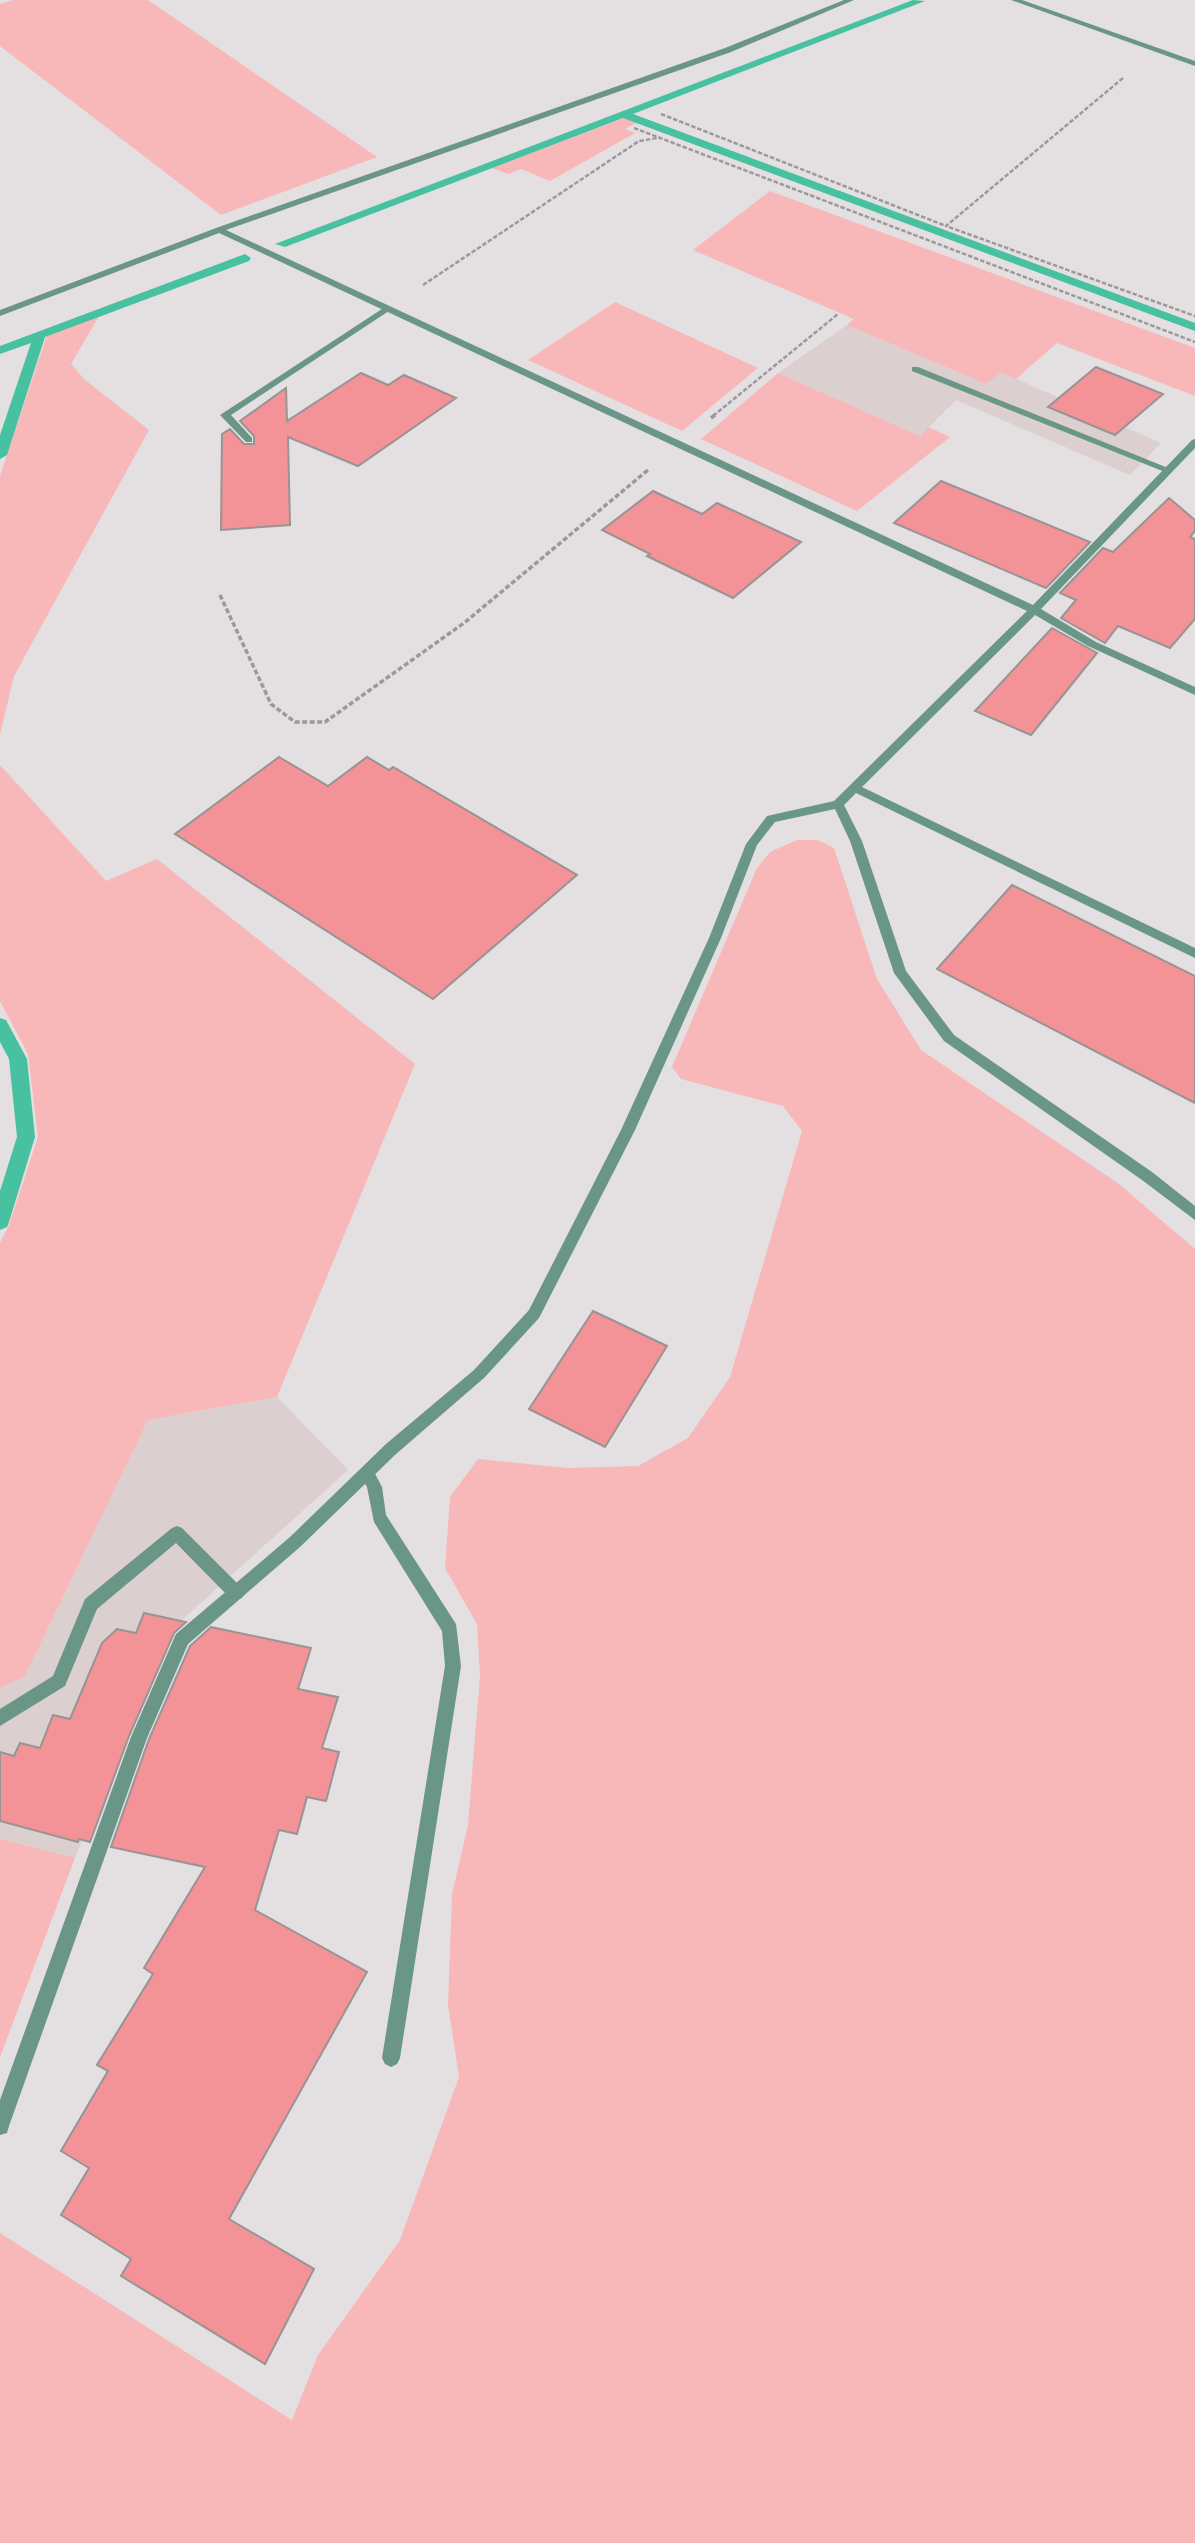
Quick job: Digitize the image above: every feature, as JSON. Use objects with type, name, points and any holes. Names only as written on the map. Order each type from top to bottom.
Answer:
[{"type":"street","points":[[0,313],[219,230],[728,50],[850,0]]},
{"type":"street","points":[[1016,0],[1195,64]]},
{"type":"street","points":[[219,230],[1034,610],[1093,644],[1195,691]]},
{"type":"street","points":[[249,440],[225,415],[388,309]]},
{"type":"street","points":[[915,369],[1168,470]]},
{"type":"street","points":[[0,2126],[135,1750],[182,1639],[479,1374],[534,1314],[628,1130],[715,938],[752,844],[771,819],[838,804],[1034,610],[1195,442]]},
{"type":"street","points":[[855,788],[1195,953]]},
{"type":"street","points":[[838,804],[856,841],[900,973],[949,1038],[1147,1176],[1195,1214]]},
{"type":"street","points":[[367,1473],[374,1488],[379,1517],[450,1629],[453,1666],[391,2059]]},
{"type":"street","points":[[0,1718],[59,1681],[90,1604],[177,1532],[236,1593]]},
{"type":"path","points":[[946,226],[1155,51]]},
{"type":"path","points":[[661,114],[946,226],[1195,316]]},
{"type":"path","points":[[634,128],[1195,342]]},
{"type":"path","points":[[388,309],[639,141],[659,137]]},
{"type":"path","points":[[220,595],[271,704],[285,718],[302,725],[325,722],[464,623],[838,314]]},
{"type":"shaded area","points":[[13,0],[148,0],[377,157],[221,215],[0,46],[0,4]]},
{"type":"shaded area","points":[[624,118],[636,123],[625,129],[635,133],[550,181],[521,169],[508,174],[492,168]]},
{"type":"shaded area","points":[[770,191],[1195,348],[1195,396],[1057,343],[1016,379],[1001,372],[986,384],[847,325],[854,319],[693,250]]},
{"type":"shaded area","points":[[615,302],[758,368],[682,431],[528,360]]},
{"type":"shaded area","points":[[99,316],[71,364],[85,380],[149,430],[14,676],[0,734],[0,476],[47,335]]},
{"type":"shaded area","points":[[847,325],[986,384],[1001,372],[1161,443],[1130,475],[956,400],[920,436],[778,373]]},
{"type":"shaded area","points":[[778,373],[920,436],[928,427],[950,437],[857,511],[701,439]]},
{"type":"shaded area","points":[[0,765],[106,881],[157,859],[415,1064],[277,1397],[148,1420],[25,1676],[0,1688],[0,1243],[9,1225],[38,1137],[28,1054],[0,1001]]},
{"type":"shaded area","points":[[797,840],[818,840],[834,848],[877,979],[921,1050],[1119,1184],[1195,1249],[1195,2543],[0,2543],[0,2233],[292,2420],[318,2355],[400,2240],[459,2077],[448,2005],[452,1894],[468,1825],[480,1676],[477,1624],[445,1568],[450,1497],[478,1459],[567,1468],[638,1466],[688,1438],[730,1377],[802,1131],[783,1106],[681,1079],[672,1067],[757,868],[770,852]]},
{"type":"shaded area","points":[[277,1397],[348,1470],[164,1636],[75,1858],[0,1839],[0,1688],[25,1676],[148,1420]]},
{"type":"shaded area","points":[[0,1839],[75,1858],[0,2057]]},
{"type":"building","points":[[1096,367],[1163,394],[1115,435],[1048,407]]},
{"type":"building","points":[[361,373],[388,385],[404,375],[456,398],[358,466],[288,437],[290,525],[221,530],[222,434],[230,429],[244,444],[254,444],[254,436],[240,421],[286,388],[287,421]]},
{"type":"building","points":[[941,481],[1090,542],[1046,588],[894,523]]},
{"type":"building","points":[[653,491],[702,514],[717,503],[801,542],[733,598],[647,556],[650,554],[602,530]]},
{"type":"building","points":[[1169,498],[1195,520],[1195,531],[1190,537],[1195,539],[1195,619],[1170,648],[1118,626],[1105,643],[1061,618],[1076,600],[1060,593],[1103,548],[1113,552]]},
{"type":"building","points":[[1052,628],[1097,653],[1031,735],[975,711]]},
{"type":"building","points":[[279,757],[328,786],[367,757],[389,770],[393,767],[577,875],[433,999],[175,834]]},
{"type":"building","points":[[1012,885],[1195,976],[1195,1103],[937,969]]},
{"type":"building","points":[[593,1311],[667,1346],[605,1447],[529,1409]]},
{"type":"building","points":[[144,1613],[186,1622],[174,1633],[129,1736],[90,1842],[79,1839],[78,1842],[0,1821],[0,1752],[14,1756],[20,1743],[40,1748],[53,1715],[70,1719],[102,1643],[117,1629],[136,1633]]},
{"type":"building","points":[[211,1627],[311,1648],[298,1689],[338,1697],[322,1748],[339,1752],[326,1801],[307,1797],[297,1834],[279,1830],[255,1910],[367,1972],[229,2219],[314,2269],[265,2364],[121,2276],[131,2259],[61,2215],[89,2168],[61,2151],[108,2071],[97,2065],[153,1974],[144,1968],[205,1867],[111,1847],[149,1739],[190,1646]]},
{"type":"waterway","points":[[281,244],[920,1]]},
{"type":"waterway","points":[[624,114],[1195,327]]},
{"type":"waterway","points":[[40,335],[245,258]]},
{"type":"waterway","points":[[0,350],[40,335]]},
{"type":"waterway","points":[[0,455],[40,335]]},
{"type":"waterway","points":[[0,1025],[18,1059],[26,1137],[0,1222]]}]
